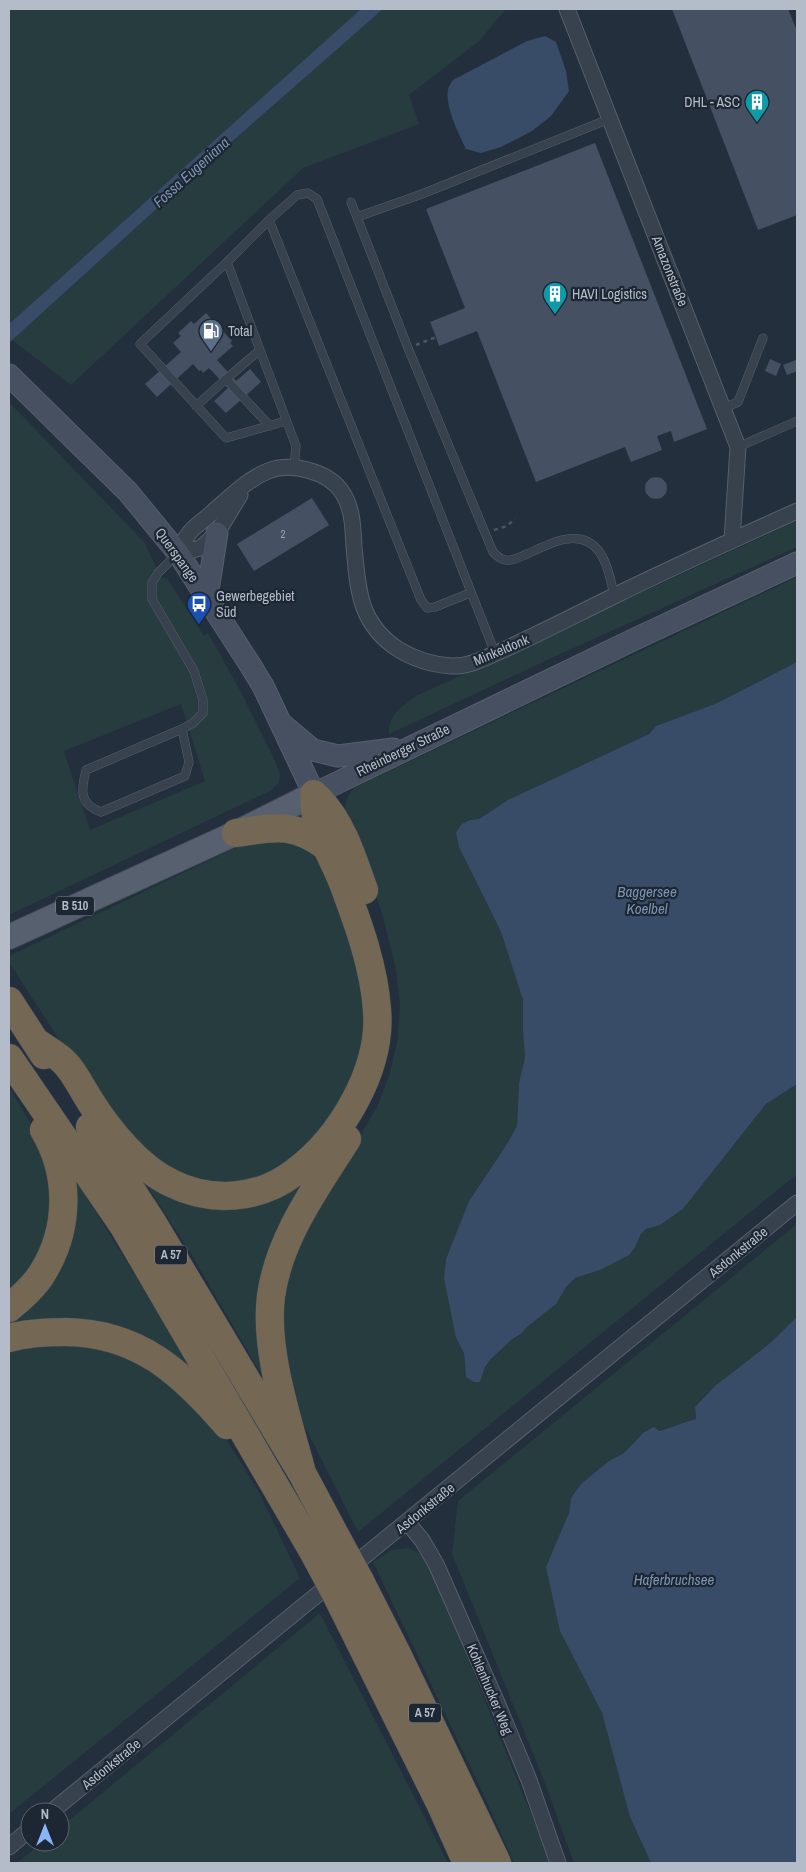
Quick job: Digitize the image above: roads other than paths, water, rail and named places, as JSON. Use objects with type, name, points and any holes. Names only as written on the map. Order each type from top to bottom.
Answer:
[{"type":"highway","points":[[35,1041],[66,1062],[100,1116],[112,1131],[138,1160],[152,1172],[170,1183],[207,1195],[224,1196],[255,1192],[285,1180],[307,1163],[340,1126],[359,1094],[370,1063],[375,1038],[377,1011],[373,977],[361,934],[346,890],[316,819],[314,794]]},
{"type":"highway","points":[[302,1473],[277,1376],[270,1330],[271,1297],[277,1269],[288,1238],[307,1202],[365,1111],[376,1088],[384,1063],[392,1009],[390,974],[372,911],[352,855],[343,833],[331,812],[314,794]]},
{"type":"highway","points":[[236,832],[278,827],[286,828],[313,837],[327,847]]},
{"type":"highway","name":"A 57","points":[[9,1001],[152,1222],[302,1473],[397,1654],[497,1863]]},
{"type":"highway","name":"A 57","points":[[9,1058],[123,1225],[313,1551],[441,1806],[467,1863]]},
{"type":"highway","points":[[9,1308],[26,1293],[43,1273],[56,1246],[64,1213],[61,1171],[50,1140],[36,1115],[34,1093]]},
{"type":"highway","points":[[9,1338],[47,1332],[85,1332],[119,1339],[152,1356],[186,1381],[266,1469]]},
{"type":"main road","name":"Querspange","points":[[11,377],[128,492],[178,553],[263,686],[314,794]]},
{"type":"main road","points":[[207,597],[217,533]]},
{"type":"main road","name":"Rheinberger Straße","points":[[9,937],[236,832],[797,563]]},
{"type":"main road","points":[[278,721],[313,750],[338,756],[408,748]]},
{"type":"street","name":"Amazonstraße","points":[[567,9],[738,448],[732,540]]},
{"type":"street","name":"Minkeldonk","points":[[178,553],[188,534],[247,484],[268,472],[281,468],[312,471],[334,483],[342,492],[352,521],[358,583],[364,607],[371,622],[391,645],[406,655],[432,664],[454,666],[473,663],[797,511]]},
{"type":"street","name":"Minkeldonk","points":[[178,553],[201,548],[217,533],[247,484]]},
{"type":"street","name":"Asdonkstraße","points":[[63,1802],[797,1203]]},
{"type":"street","name":"Kohlenhucker Weg","points":[[407,1522],[429,1550],[498,1705],[529,1780],[558,1863]]},
{"type":"street","points":[[9,1847],[20,1838]]},
{"type":"lane","points":[[357,218],[609,119]]},
{"type":"lane","points":[[286,421],[226,438],[140,344],[269,220],[297,195],[308,193],[317,199],[495,653]]},
{"type":"lane","points":[[351,202],[408,348],[493,552],[502,559],[514,560],[556,541],[569,539],[591,544],[602,553],[610,575],[614,596]]},
{"type":"lane","points":[[269,220],[421,600],[427,608],[435,607],[470,593]]},
{"type":"lane","points":[[227,262],[296,446],[294,468]]},
{"type":"lane","points":[[724,408],[738,402],[763,338]]},
{"type":"lane","points":[[196,406],[260,350]]},
{"type":"lane","points":[[226,379],[270,426]]},
{"type":"lane","points":[[738,448],[797,421]]},
{"type":"lane","points":[[178,553],[158,573],[152,583],[152,598],[194,671],[203,700],[203,713],[193,723],[182,729],[86,770],[81,788],[83,796],[91,808],[101,812],[185,776],[189,762],[182,729]]},
{"type":"water","name":"Fossa Eugeniana","points":[[361,9],[383,9],[186,182],[9,343],[9,324]]},
{"type":"water","points":[[545,36],[556,42],[566,71],[569,91],[551,116],[532,131],[501,147],[481,153],[466,149],[453,120],[449,104],[448,90],[453,80],[527,41]]},
{"type":"water","name":"Baggersee Koelbel","points":[[797,662],[797,1084],[766,1104],[683,1209],[660,1225],[646,1229],[629,1255],[600,1270],[575,1278],[566,1287],[556,1304],[511,1340],[491,1359],[485,1367],[480,1382],[474,1382],[466,1377],[464,1353],[456,1338],[444,1278],[446,1259],[469,1201],[517,1126],[519,1083],[525,1057],[523,1000],[501,932],[459,847],[456,832],[462,824],[470,820],[479,819],[508,800],[649,734],[656,726],[715,704]]},
{"type":"water","name":"Haferbruchsee","points":[[797,1317],[797,1863],[651,1863],[630,1817],[602,1713],[560,1631],[546,1567],[569,1513],[571,1498],[581,1484],[609,1461],[624,1453],[643,1433],[654,1427],[659,1431],[696,1419],[695,1407],[715,1386],[769,1344]]},
{"type":"place","name":"DHL - ASC","points":[[757,123]]},
{"type":"place","name":"HAVI Logistics","points":[[555,315]]},
{"type":"place","name":"Total","points":[[211,352]]},
{"type":"place","name":"Gewerbegebiet Süd","points":[[199,625]]}]
